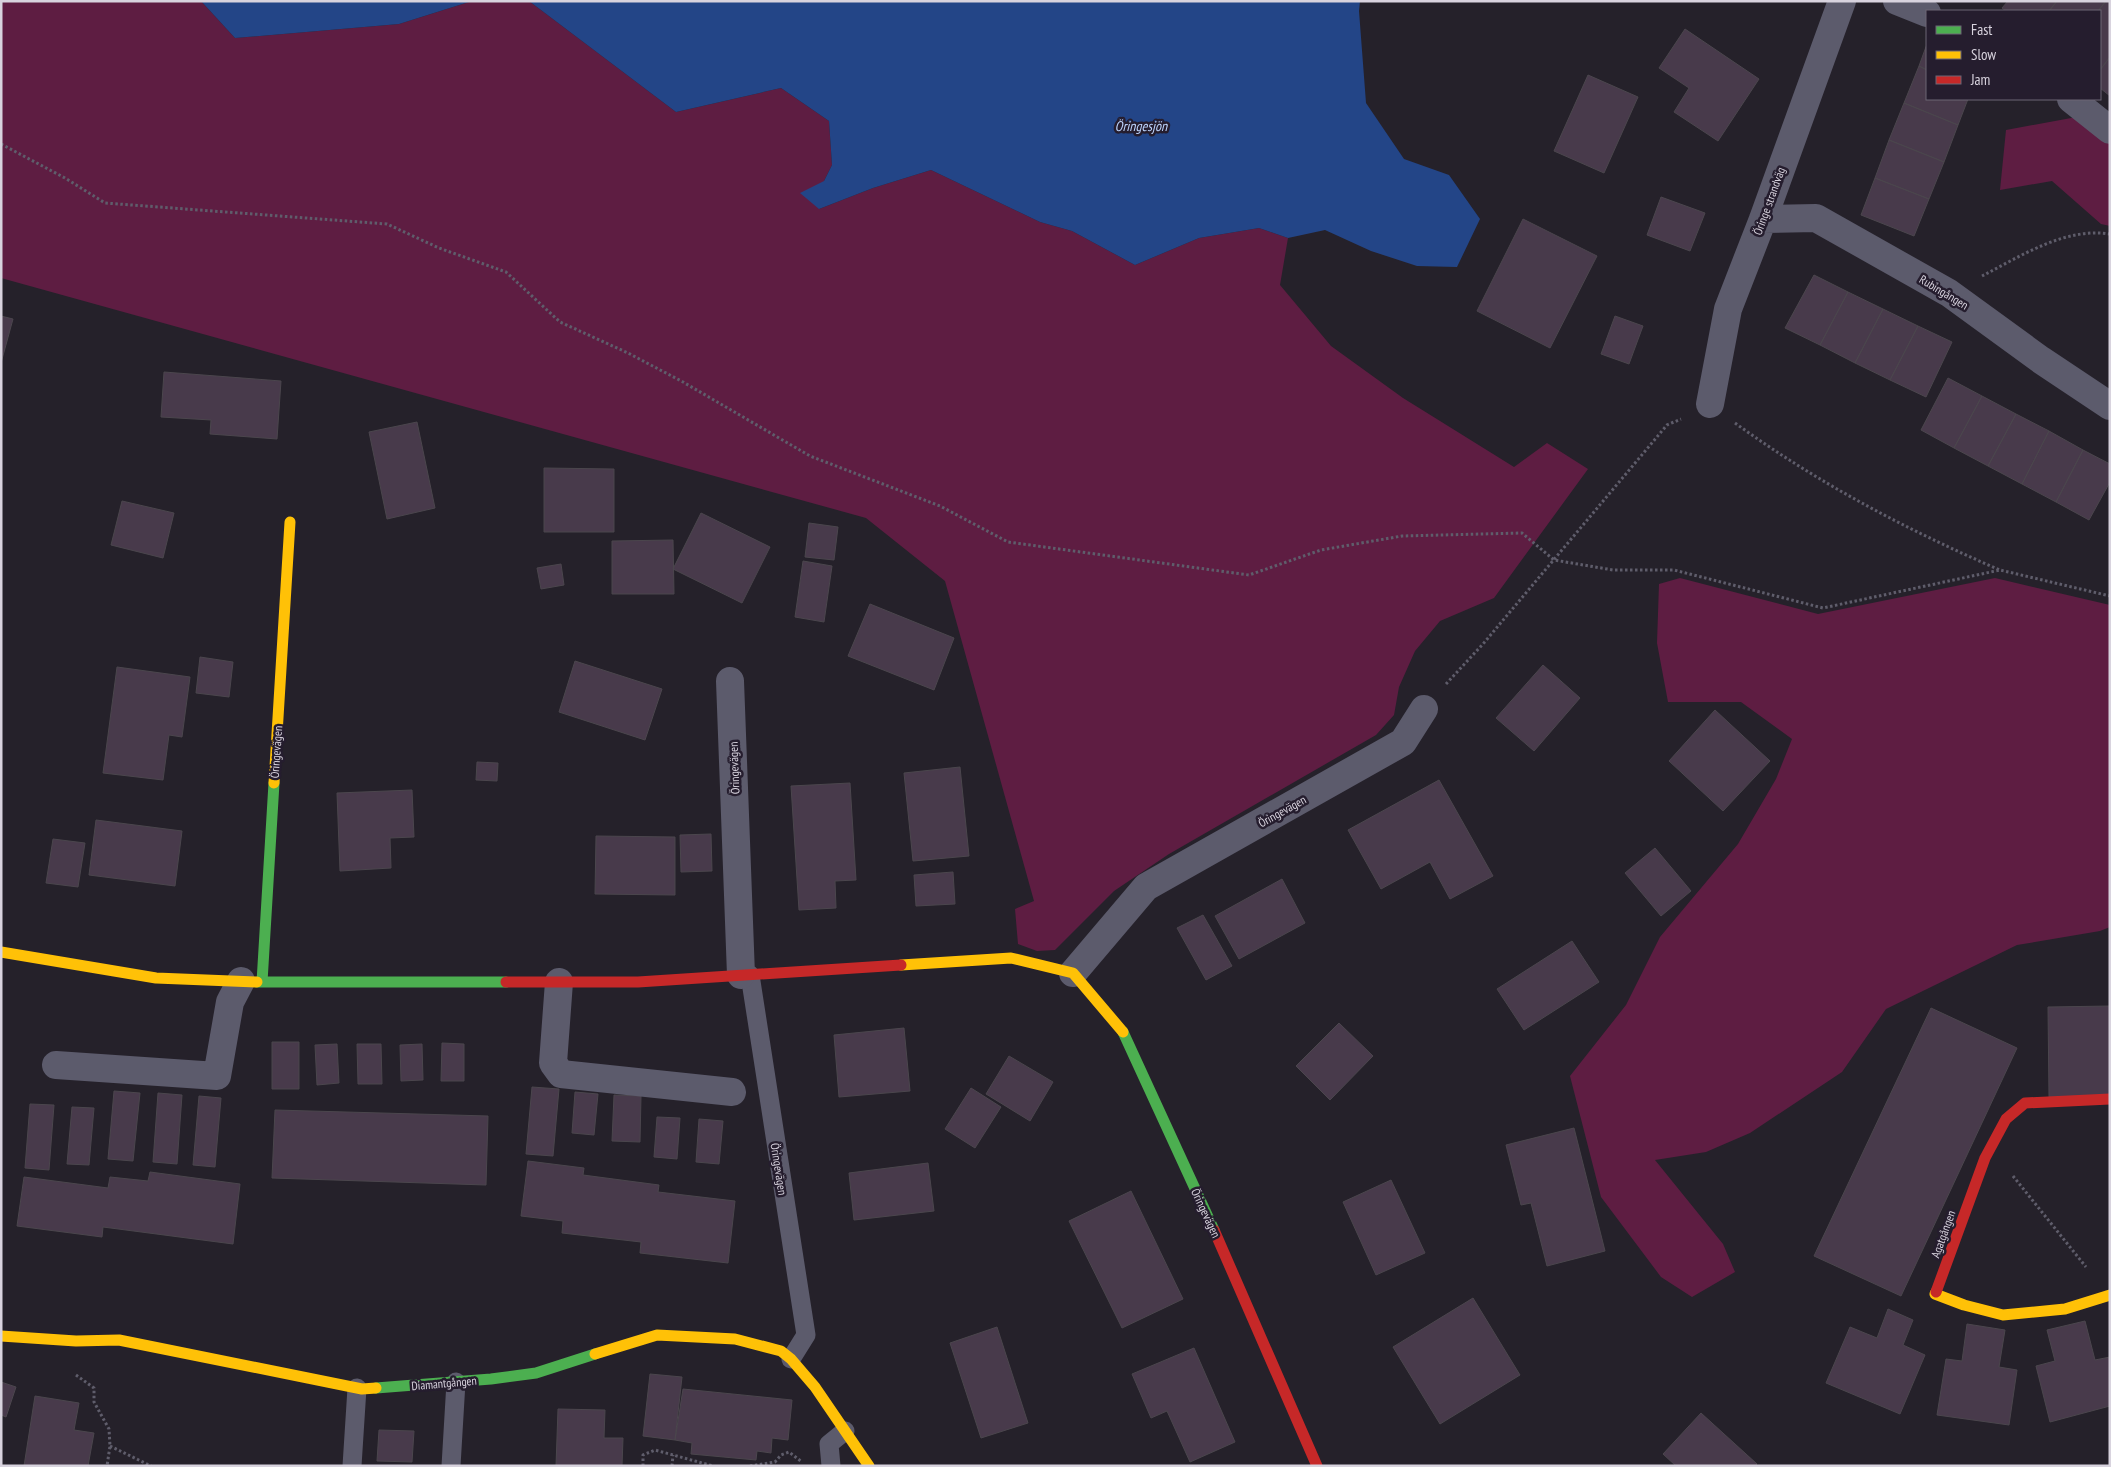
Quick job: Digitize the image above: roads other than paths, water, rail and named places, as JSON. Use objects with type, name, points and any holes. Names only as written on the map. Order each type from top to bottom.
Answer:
[{"type":"street","name":"Öringe strandväg","points":[[1710,404],[1728,309],[1763,219],[1842,1]]},
{"type":"street","points":[[1898,1],[1926,13]]},
{"type":"street","points":[[2072,100],[2110,130]]},
{"type":"street","name":"Rubingången","points":[[1763,219],[1816,218],[1948,293],[2041,360],[2110,406]]},
{"type":"street","name":"Öringevägen","points":[[56,1065],[217,1076],[230,1002],[252,982],[290,522]]},
{"type":"street","name":"Öringevägen","points":[[730,681],[746,976]]},
{"type":"street","name":"Öringevägen","points":[[1317,1466],[1240,1288],[1122,1030],[1073,973],[1146,887],[1403,742],[1424,709]]},
{"type":"street","points":[[1,952],[156,978],[252,982],[638,982],[1011,958],[1073,973]]},
{"type":"street","points":[[559,982],[553,1064],[561,1074],[732,1092]]},
{"type":"street","name":"Agatgången","points":[[2109,1295],[2065,1308],[2003,1315],[1964,1305],[1936,1294],[1985,1158],[2006,1118],[2025,1103],[2110,1099]]},
{"type":"street","name":"Diamantgången","points":[[1,1336],[119,1340],[357,1388],[456,1382],[536,1373],[657,1335],[735,1339],[781,1351],[791,1359],[815,1386],[869,1466]]},
{"type":"lane","name":"Öringevägen","points":[[746,976],[806,1335],[791,1359]]},
{"type":"lane","points":[[451,1466],[456,1382]]},
{"type":"lane","points":[[352,1466],[357,1388]]},
{"type":"lane","points":[[831,1466],[829,1444],[845,1431]]},
{"type":"water","points":[[201,1],[472,1],[399,24],[235,38]]},
{"type":"water","name":"Öringesjön","points":[[529,1],[1360,1],[1359,11],[1366,103],[1404,159],[1449,175],[1480,219],[1457,267],[1417,266],[1371,251],[1325,230],[1288,238],[1259,228],[1199,238],[1135,265],[1072,231],[1040,222],[931,170],[873,188],[819,209],[800,193],[824,181],[832,165],[829,121],[781,88],[676,112]]}]
